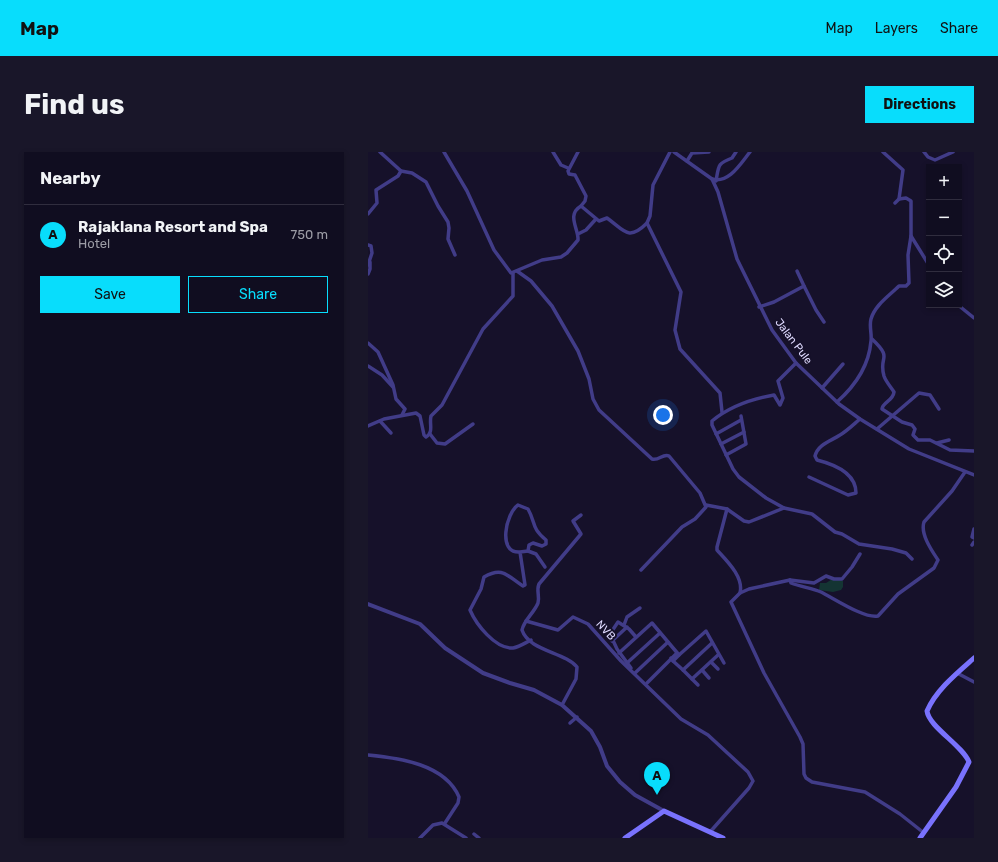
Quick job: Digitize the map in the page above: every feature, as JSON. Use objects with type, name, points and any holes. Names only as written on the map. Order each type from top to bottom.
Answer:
[{"type":"main road","points":[[920,838],[956,787],[969,762],[962,750],[934,723],[927,714],[931,703],[957,673],[974,658]]},
{"type":"main road","points":[[625,838],[664,811],[723,838]]},
{"type":"street","points":[[380,152],[401,171],[412,173],[426,182],[449,225],[448,239],[455,255]]},
{"type":"street","points":[[385,156],[389,152]]},
{"type":"street","points":[[444,152],[467,190],[494,250],[508,271],[515,272],[531,281],[552,306],[578,351],[593,399],[600,410],[652,459],[665,455],[669,456],[700,493],[706,505]]},
{"type":"street","points":[[553,152],[561,166],[568,168]]},
{"type":"street","points":[[568,168],[574,162],[578,152]]},
{"type":"street","points":[[581,206],[600,222],[607,218],[621,230],[629,233],[638,231],[647,223],[650,216],[653,185],[670,152]]},
{"type":"street","points":[[674,152],[714,180]]},
{"type":"street","points":[[687,161],[692,153],[708,152]]},
{"type":"street","points":[[714,180],[719,165],[725,160],[732,158],[736,152]]},
{"type":"street","points":[[714,180],[734,172],[750,152]]},
{"type":"street","points":[[883,152],[903,170],[899,200]]},
{"type":"street","points":[[924,152],[928,157],[935,160],[953,152]]},
{"type":"street","points":[[515,272],[542,260],[558,258],[565,255],[578,240],[578,234],[574,227],[574,219],[576,210],[585,201],[586,196],[580,188],[576,177],[569,174],[568,168]]},
{"type":"street","points":[[368,214],[376,203],[376,190],[398,176],[401,171]]},
{"type":"street","name":"Jalan Pule","points":[[714,180],[737,259],[759,307],[772,330],[796,363],[837,402],[860,419],[909,449],[974,475]]},
{"type":"street","points":[[837,402],[848,393],[859,377],[872,339],[871,320],[877,308],[899,286],[906,286],[909,283],[908,255],[911,201],[908,198],[899,200],[895,203]]},
{"type":"street","points":[[578,234],[586,230],[596,219]]},
{"type":"street","points":[[647,223],[681,292],[675,330],[678,344],[680,349],[714,384],[720,393],[722,412]]},
{"type":"street","points":[[910,236],[926,260]]},
{"type":"street","points":[[368,245],[372,248],[369,264],[370,270],[368,274]]},
{"type":"street","points":[[798,271],[816,310],[824,322]]},
{"type":"street","points":[[472,424],[445,444],[437,442],[430,434],[431,416],[442,405],[483,329],[513,296],[515,272]]},
{"type":"street","points":[[759,307],[774,302],[804,286]]},
{"type":"street","points":[[962,308],[974,317]]},
{"type":"street","points":[[872,339],[884,351],[884,374],[894,392],[892,398],[882,408],[902,422],[912,425],[915,430],[913,435],[917,439],[937,443],[950,450],[974,451]]},
{"type":"street","points":[[368,343],[378,352],[394,387],[396,399],[405,409],[405,413],[400,417]]},
{"type":"street","points":[[796,363],[778,381],[783,398],[780,405],[774,395],[742,403],[722,412],[712,421],[712,425],[726,455],[739,477],[766,498],[784,508],[812,514],[828,528],[859,544],[892,549],[906,553],[912,559]]},
{"type":"street","points":[[822,388],[843,364]]},
{"type":"street","points":[[368,366],[382,375],[394,387]]},
{"type":"street","points":[[877,429],[919,393],[930,395],[939,409]]},
{"type":"street","points":[[368,426],[380,421],[416,413],[420,416],[425,437],[430,434]]},
{"type":"street","points":[[716,434],[741,418],[746,444],[726,455]]},
{"type":"street","points":[[809,477],[848,495],[856,493],[855,485],[847,474],[817,460],[815,456],[817,450],[824,443],[841,434],[860,419]]},
{"type":"street","points":[[380,421],[391,433]]},
{"type":"street","points":[[721,444],[744,432]]},
{"type":"street","points":[[937,443],[949,440]]},
{"type":"street","points":[[790,580],[791,583],[820,592],[868,617],[878,616],[898,594],[934,568],[938,560],[925,535],[923,526],[924,522],[952,491],[965,472]]},
{"type":"street","points":[[528,551],[531,544],[542,546],[546,544],[546,540],[539,535],[534,527],[528,509],[518,505],[509,517],[506,533],[510,549],[514,552],[533,552],[542,560],[545,567]]},
{"type":"street","points":[[706,505],[727,509],[744,521],[749,522],[784,508]]},
{"type":"street","points":[[641,570],[682,527],[695,520],[706,505]]},
{"type":"street","points":[[727,509],[716,547],[733,569],[741,588],[740,593]]},
{"type":"street","points":[[562,705],[576,679],[577,667],[572,662],[548,652],[531,640],[523,633],[523,628],[537,604],[539,598],[537,590],[542,580],[568,553],[581,535],[581,531],[573,521],[581,515]]},
{"type":"street","points":[[974,529],[972,537],[974,538]]},
{"type":"street","points":[[520,552],[525,585],[523,586],[504,572],[500,571],[491,573],[484,578],[481,589],[470,610],[475,622],[496,642],[508,648],[515,648],[531,640]]},
{"type":"street","points":[[860,554],[842,579],[834,579],[826,576],[814,583],[790,580],[763,585],[740,593],[732,598],[732,604],[764,673],[800,737],[806,778],[812,782],[865,792],[900,814],[924,833]]},
{"type":"street","points":[[368,604],[420,624],[445,648],[483,673],[534,690],[562,705],[591,731],[607,766],[620,782],[635,795],[664,811]]},
{"type":"street","points":[[612,641],[625,626],[627,617],[640,608]]},
{"type":"street","name":"NVB","points":[[526,621],[558,630],[573,617],[588,624],[651,690]]},
{"type":"street","points":[[636,637],[625,626],[618,622],[610,634],[619,653],[651,690],[681,719],[708,735],[748,772],[753,781],[740,799],[710,832]]},
{"type":"street","points":[[619,653],[652,623],[678,654]]},
{"type":"street","points":[[646,683],[706,631],[718,655],[724,663]]},
{"type":"street","points":[[627,663],[660,633]]},
{"type":"street","points":[[636,673],[668,642]]},
{"type":"street","points":[[683,670],[712,643]]},
{"type":"street","points":[[692,679],[718,655]]},
{"type":"street","points":[[672,660],[698,685]]},
{"type":"street","points":[[711,662],[718,669]]},
{"type":"street","points":[[702,670],[709,678]]},
{"type":"street","points":[[957,673],[974,682]]},
{"type":"street","points":[[570,723],[577,717]]},
{"type":"street","points":[[368,755],[414,763],[442,776],[459,798],[458,803],[445,823],[433,825],[420,838]]},
{"type":"street","points":[[445,823],[448,827],[466,838]]},
{"type":"street","points":[[474,834],[479,838]]},
{"type":"green space","points":[[834,578],[843,581],[843,587],[841,590],[833,592],[819,590],[820,583],[826,583]]},
{"type":"place","name":"Rajaklana Resort and Spa","points":[[657,795]]}]
